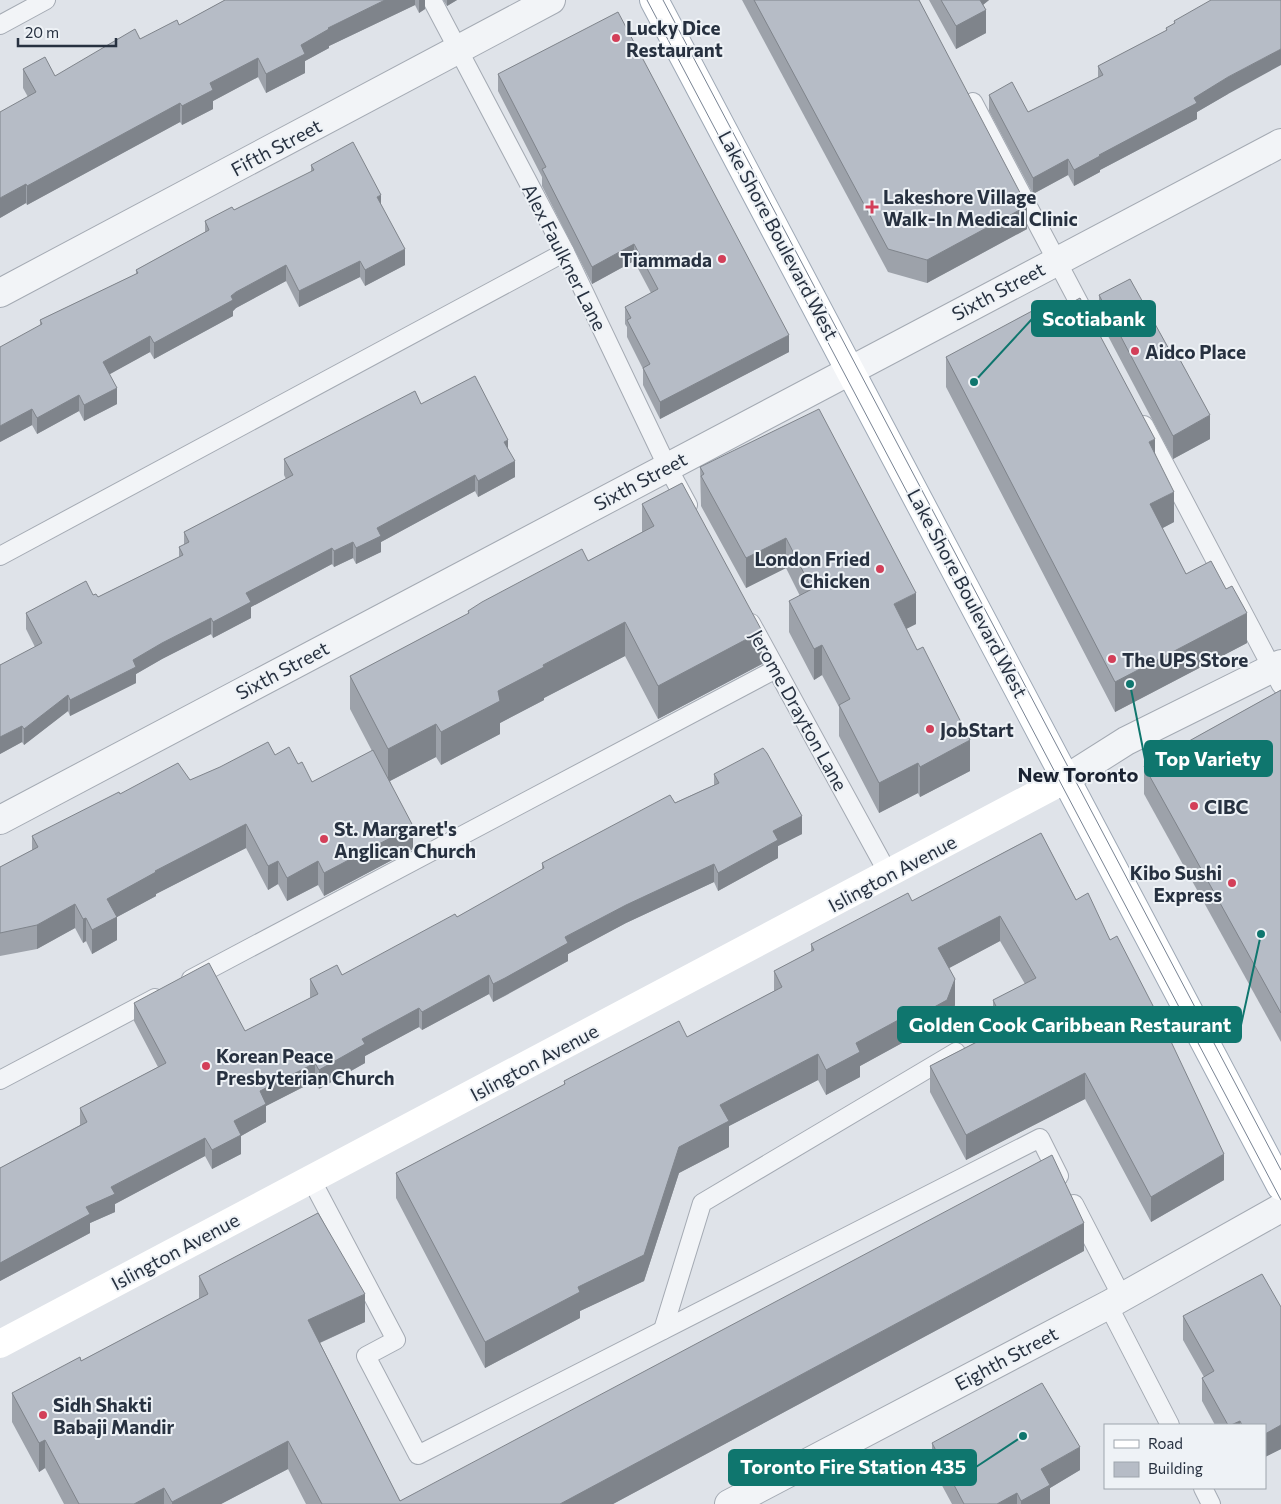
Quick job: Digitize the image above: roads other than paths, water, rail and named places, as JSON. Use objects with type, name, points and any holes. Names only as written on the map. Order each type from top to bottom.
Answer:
[{"type":"main road","name":"Lake Shore Boulevard West","points":[[654,0],[1281,1186]]},
{"type":"main road","name":"Islington Avenue","points":[[0,1344],[1066,780]]},
{"type":"street","name":"Fifth Street","points":[[0,293],[552,0]]},
{"type":"street","name":"Sixth Street","points":[[0,820],[1281,143]]},
{"type":"street","points":[[1066,780],[1126,741],[1278,672]]},
{"type":"street","name":"Eighth Street","points":[[729,1504],[1114,1301],[1281,1208]]},
{"type":"lane","points":[[0,25],[46,0]]},
{"type":"lane","name":"Alex Faulkner Lane","points":[[432,0],[565,252],[667,466]]},
{"type":"lane","points":[[964,85],[1097,336]]},
{"type":"lane","points":[[0,556],[565,252]]},
{"type":"lane","points":[[1134,406],[1278,672]]},
{"type":"lane","points":[[667,466],[694,516]]},
{"type":"lane","name":"Jerome Drayton Lane","points":[[744,610],[889,875]]},
{"type":"lane","points":[[0,1080],[776,669]]},
{"type":"lane","points":[[663,1330],[702,1203],[956,1052]]},
{"type":"lane","points":[[311,1179],[396,1340],[366,1356],[418,1455],[1040,1138],[1170,1424]]},
{"type":"lane","points":[[1204,1489],[1211,1504]]},
{"type":"tram line","points":[[647,0],[1281,1200]]},
{"type":"tram line","points":[[663,0],[1281,1170]]},
{"type":"place","name":"Lucky Dice Restaurant","points":[[616,38]]},
{"type":"place","name":"Lakeshore Village Walk-In Medical Clinic","points":[[872,207]]},
{"type":"place","name":"Tiammada","points":[[722,259]]},
{"type":"place","name":"Aidco Place","points":[[1135,351]]},
{"type":"place","name":"Scotiabank","points":[[974,382]]},
{"type":"place","name":"London Fried Chicken","points":[[880,569]]},
{"type":"place","name":"The UPS Store","points":[[1112,659]]},
{"type":"place","name":"Top Variety","points":[[1130,684]]},
{"type":"place","name":"JobStart","points":[[930,729]]},
{"type":"place","name":"CIBC","points":[[1194,806]]},
{"type":"place","name":"St. Margaret's Anglican Church","points":[[324,839]]},
{"type":"place","name":"Kibo Sushi Express","points":[[1232,883]]},
{"type":"place","name":"Golden Cook Caribbean Restaurant","points":[[1261,934]]},
{"type":"place","name":"Korean Peace Presbyterian Church","points":[[206,1066]]},
{"type":"place","name":"Sidh Shakti Babaji Mandir","points":[[43,1415]]},
{"type":"place","name":"Toronto Fire Station 435","points":[[1023,1436]]},
{"type":"district","name":"New Toronto","points":[[1078,774]]}]
